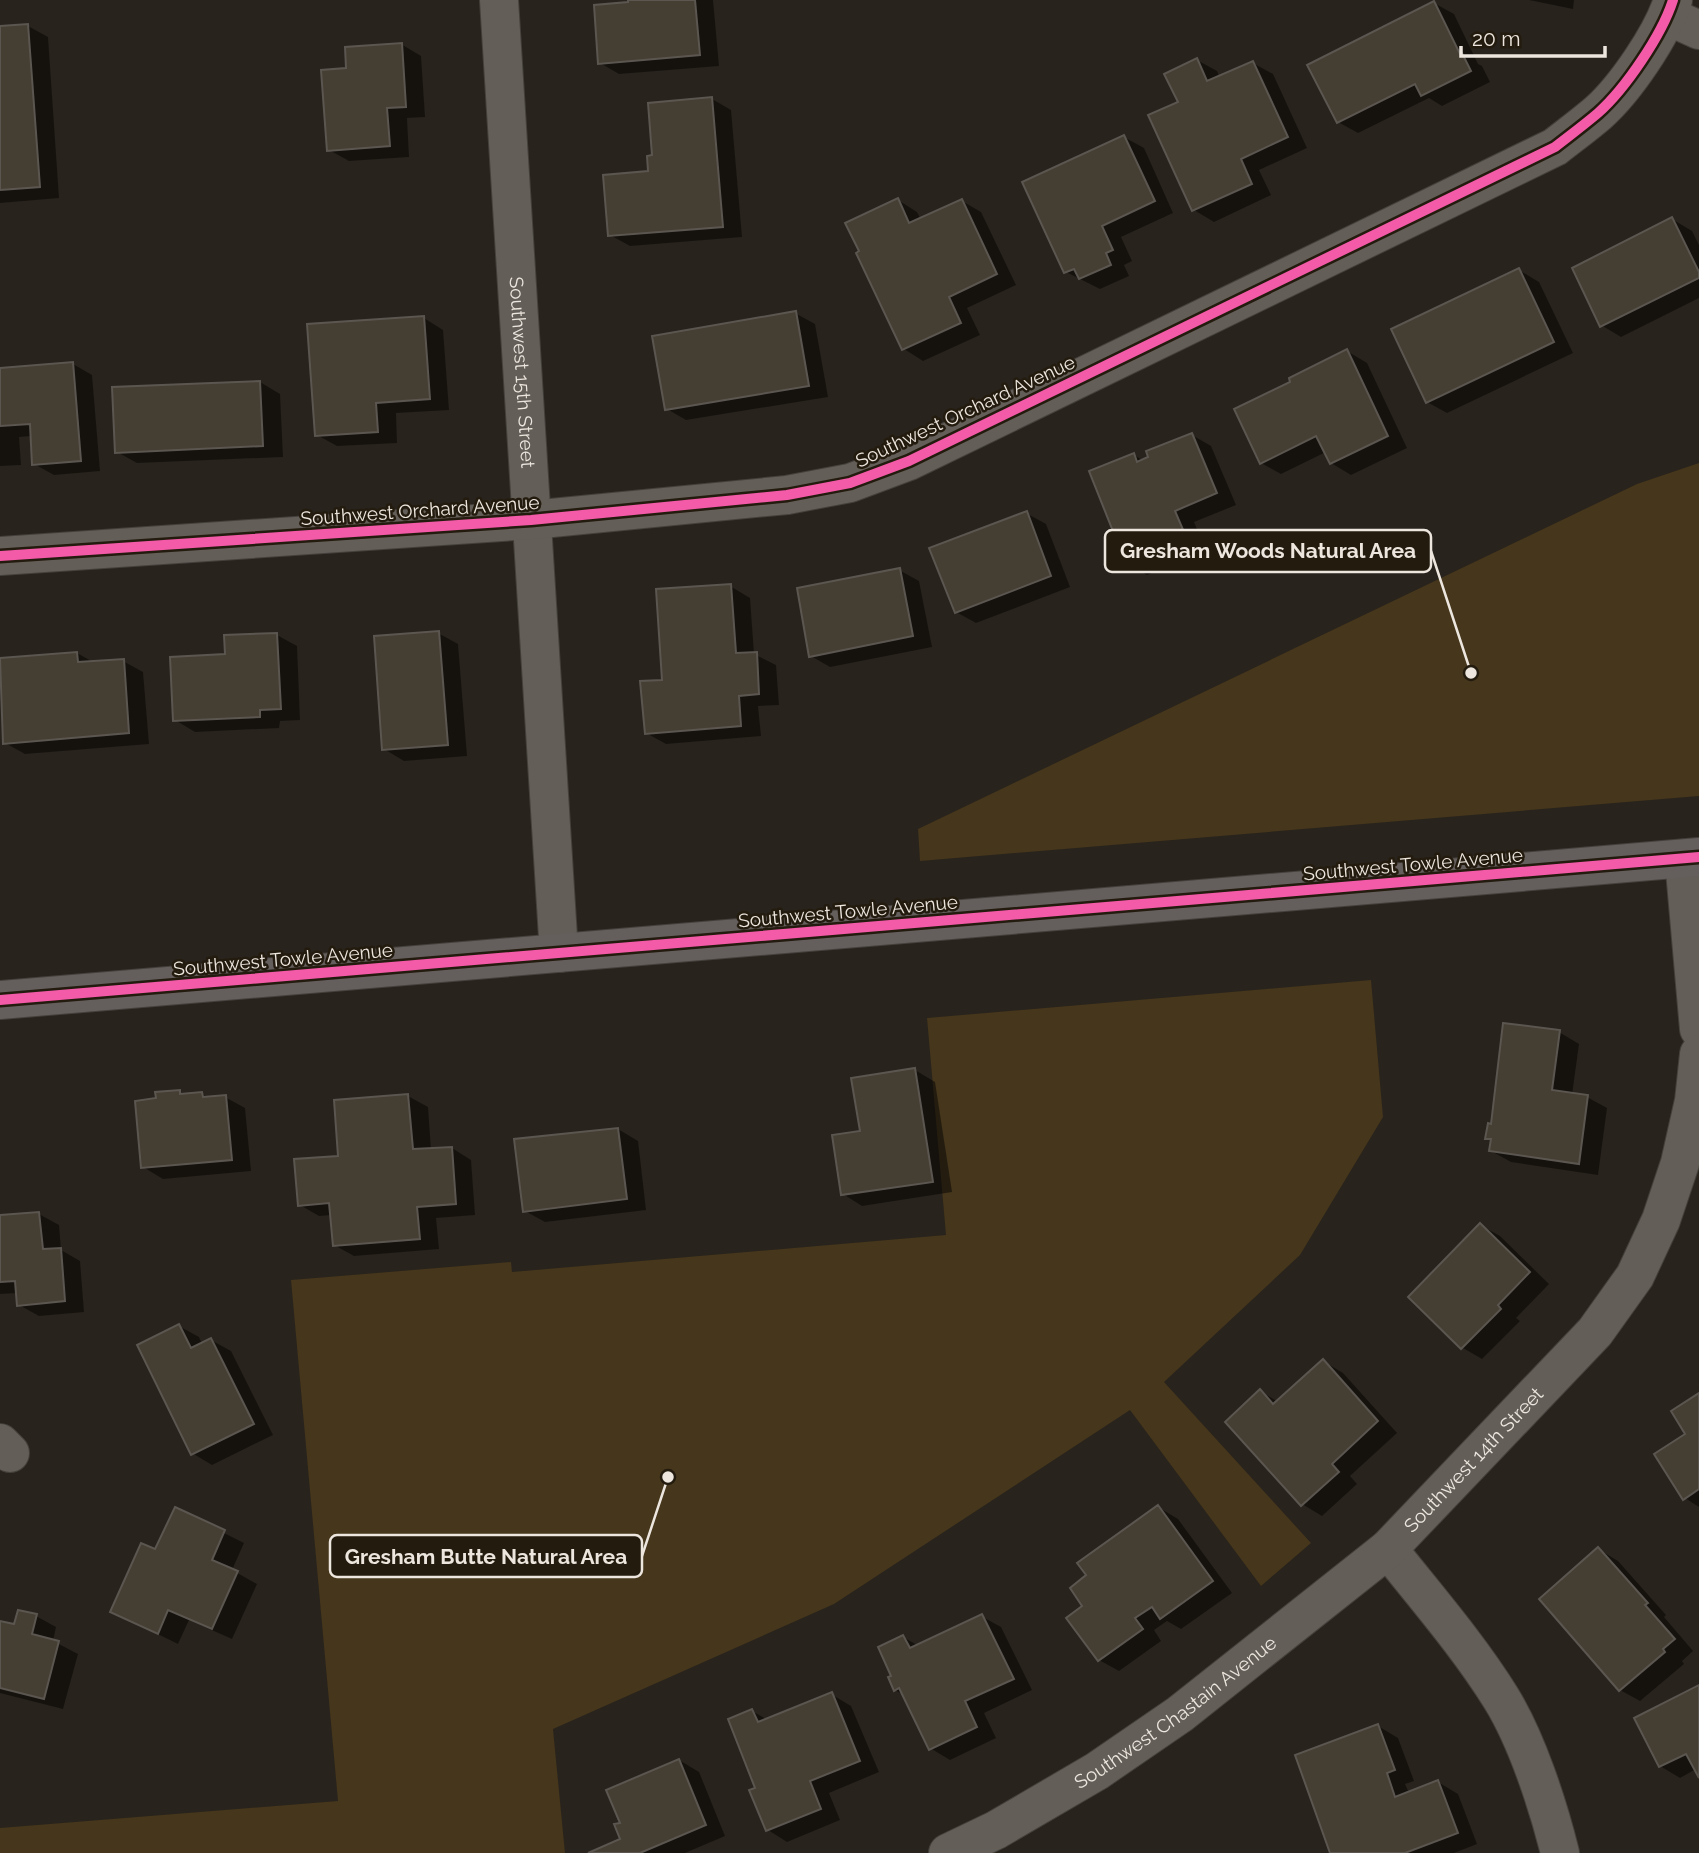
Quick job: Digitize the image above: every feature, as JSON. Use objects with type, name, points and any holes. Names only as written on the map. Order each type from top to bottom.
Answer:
[{"type":"main road","name":"Southwest Towle Avenue","points":[[0,1000],[1692,858]]},
{"type":"street","name":"Southwest 15th Street","points":[[499,0],[559,953]]},
{"type":"street","name":"Southwest Orchard Avenue","points":[[0,556],[531,520],[787,495],[850,483],[909,461],[1555,147],[1600,112],[1680,15]]},
{"type":"street","points":[[1692,858],[1699,1029]]},
{"type":"street","name":"Southwest 14th Street","points":[[1560,1853],[1527,1754],[1502,1699],[1388,1549],[1595,1332],[1635,1276],[1661,1220],[1680,1163],[1694,1101],[1699,1054]]},
{"type":"street","name":"Southwest Chastain Avenue","points":[[948,1853],[996,1830],[1097,1772],[1180,1714],[1388,1549]]},
{"type":"shaded area","points":[[1699,463],[1699,796],[920,861],[918,829],[1637,484]]},
{"type":"shaded area","points":[[1371,980],[1383,1117],[1300,1255],[1164,1382],[1311,1543],[1261,1586],[1130,1410],[834,1604],[553,1729],[565,1853],[0,1853],[0,1828],[338,1801],[291,1280],[511,1262],[512,1272],[946,1235],[927,1018]]},
{"type":"building","points":[[628,0],[695,0],[700,55],[598,64],[594,5]]},
{"type":"building","points":[[1434,1],[1471,71],[1421,96],[1415,84],[1337,123],[1307,65]]},
{"type":"building","points":[[28,24],[40,187],[0,190],[0,26]]},
{"type":"building","points":[[402,43],[406,107],[387,108],[390,146],[327,151],[321,70],[346,68],[345,47]]},
{"type":"building","points":[[1197,58],[1207,81],[1253,61],[1288,137],[1241,159],[1252,184],[1192,211],[1148,115],[1178,102],[1164,74]]},
{"type":"building","points":[[712,97],[723,227],[608,236],[603,175],[648,171],[647,156],[652,155],[648,103]]},
{"type":"building","points":[[1124,135],[1155,201],[1102,226],[1113,250],[1106,253],[1111,265],[1079,279],[1074,269],[1064,273],[1022,182]]},
{"type":"building","points":[[898,198],[909,223],[962,199],[997,274],[949,297],[961,323],[902,350],[856,253],[859,251],[845,223]]},
{"type":"building","points":[[1672,217],[1699,272],[1699,278],[1600,327],[1572,268]]},
{"type":"building","points":[[1519,268],[1554,342],[1426,403],[1391,329]]},
{"type":"building","points":[[796,311],[809,386],[665,410],[652,336]]},
{"type":"building","points":[[424,316],[430,399],[376,403],[378,432],[315,436],[307,324]]},
{"type":"building","points":[[1347,349],[1388,436],[1330,464],[1316,436],[1260,464],[1234,409],[1290,382],[1289,378]]},
{"type":"building","points":[[73,362],[81,461],[32,465],[30,424],[0,426],[0,368]]},
{"type":"building","points":[[260,381],[263,446],[115,453],[112,387]]},
{"type":"building","points":[[1192,433],[1217,493],[1175,511],[1187,539],[1126,564],[1089,471],[1134,453],[1137,462],[1148,457],[1146,451]]},
{"type":"building","points":[[1027,511],[1051,576],[955,613],[929,548]]},
{"type":"building","points":[[900,568],[913,636],[809,657],[797,588]]},
{"type":"building","points":[[731,584],[736,653],[757,652],[759,694],[739,696],[741,726],[645,734],[640,681],[662,680],[656,589]]},
{"type":"building","points":[[439,631],[448,745],[382,750],[374,636]]},
{"type":"building","points":[[277,633],[281,709],[260,710],[260,717],[173,721],[170,657],[225,654],[224,635]]},
{"type":"building","points":[[77,652],[78,662],[124,659],[129,733],[3,744],[0,658]]},
{"type":"building","points":[[1503,1023],[1560,1030],[1552,1090],[1588,1095],[1579,1164],[1489,1151],[1491,1139],[1485,1139],[1488,1123],[1491,1124]]},
{"type":"building","points":[[915,1068],[933,1182],[841,1195],[832,1135],[860,1131],[851,1078]]},
{"type":"building","points":[[180,1090],[180,1094],[202,1092],[203,1097],[226,1095],[232,1160],[141,1168],[135,1101],[156,1098],[155,1092]]},
{"type":"building","points":[[408,1094],[413,1149],[452,1147],[456,1204],[417,1207],[420,1239],[333,1246],[329,1203],[298,1206],[294,1159],[338,1156],[334,1100]]},
{"type":"building","points":[[618,1128],[627,1199],[523,1212],[514,1139]]},
{"type":"building","points":[[39,1212],[43,1249],[61,1248],[65,1301],[17,1306],[15,1281],[0,1282],[0,1215]]},
{"type":"building","points":[[1480,1223],[1530,1272],[1498,1305],[1501,1309],[1461,1349],[1408,1297]]},
{"type":"building","points":[[179,1324],[191,1348],[211,1338],[254,1424],[191,1455],[137,1345]]},
{"type":"building","points":[[1323,1359],[1378,1421],[1332,1464],[1339,1472],[1301,1506],[1225,1422],[1260,1389],[1273,1404]]},
{"type":"building","points":[[1699,1393],[1699,1489],[1683,1500],[1654,1454],[1685,1434],[1671,1411]]},
{"type":"building","points":[[1158,1505],[1213,1581],[1160,1619],[1152,1607],[1135,1618],[1143,1629],[1098,1661],[1066,1618],[1082,1606],[1070,1588],[1086,1575],[1077,1563]]},
{"type":"building","points":[[175,1507],[225,1530],[212,1560],[238,1571],[212,1629],[168,1610],[158,1634],[110,1612],[141,1543],[155,1549]]},
{"type":"building","points":[[1598,1547],[1648,1603],[1645,1605],[1675,1639],[1663,1649],[1665,1652],[1619,1691],[1539,1599]]},
{"type":"building","points":[[18,1610],[37,1614],[32,1634],[59,1641],[44,1699],[0,1688],[0,1621],[14,1624]]},
{"type":"building","points":[[982,1614],[1014,1679],[965,1701],[977,1727],[929,1750],[899,1688],[894,1691],[888,1677],[891,1676],[878,1647],[903,1635],[910,1648]]},
{"type":"building","points":[[1699,1685],[1699,1778],[1686,1754],[1659,1767],[1634,1718]]},
{"type":"building","points":[[832,1692],[860,1761],[810,1781],[821,1809],[766,1831],[749,1790],[755,1788],[728,1719],[752,1709],[758,1722]]},
{"type":"building","points":[[1378,1724],[1395,1770],[1387,1773],[1395,1797],[1438,1780],[1458,1833],[1405,1853],[1330,1853],[1295,1755]]},
{"type":"building","points":[[679,1759],[706,1825],[640,1853],[588,1853],[620,1839],[614,1824],[620,1823],[606,1790]]},
{"type":"cycle path","points":[[0,556],[531,520],[787,495],[850,483],[909,461],[1555,147],[1598,113],[1620,90],[1652,45],[1673,0]]},
{"type":"cycle path","points":[[0,1000],[1699,857]]},
{"type":"place","name":"Gresham Woods Natural Area","points":[[1471,673]]},
{"type":"place","name":"Gresham Butte Natural Area","points":[[668,1477]]}]
